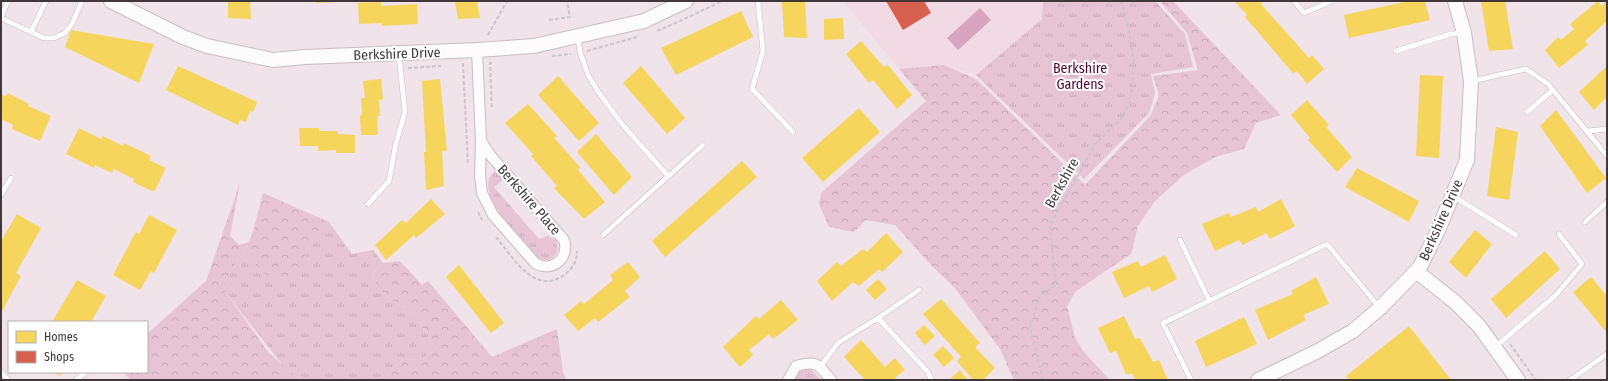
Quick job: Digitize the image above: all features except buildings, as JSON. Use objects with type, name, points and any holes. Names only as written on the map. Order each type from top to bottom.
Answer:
[{"type":"street","name":"Berkshire Drive","points":[[111,1],[183,37],[207,46],[273,60],[534,46],[644,21],[686,1]]},
{"type":"street","name":"Berkshire Drive","points":[[1258,380],[1316,352],[1353,331],[1380,308],[1420,267],[1468,160],[1471,81],[1464,33],[1455,1]]},
{"type":"street","name":"Berkshire Place","points":[[476,50],[481,141],[480,184],[489,210],[535,263],[540,266],[547,267],[555,265],[565,253],[566,246],[564,240],[488,152],[481,141]]},
{"type":"street","points":[[1416,271],[1455,302],[1479,326],[1518,380]]},
{"type":"street","points":[[788,380],[796,366],[808,362],[820,366],[831,380]]},
{"type":"lane","points":[[8,1],[1,17],[44,38],[54,38],[65,33],[72,24],[82,1]]},
{"type":"lane","points":[[32,32],[46,1]]},
{"type":"lane","points":[[758,1],[763,51],[752,89],[793,132]]},
{"type":"lane","points":[[1294,1],[1304,13],[1332,1]]},
{"type":"lane","points":[[1396,51],[1451,34],[1464,33]]},
{"type":"lane","points":[[578,36],[580,52],[588,74],[599,93],[622,124],[668,176]]},
{"type":"lane","points":[[368,204],[389,181],[396,143],[405,112],[399,54]]},
{"type":"lane","points":[[1471,81],[1526,69],[1548,84],[1607,156]]},
{"type":"lane","points":[[1527,112],[1553,90]]},
{"type":"lane","points":[[1588,131],[1607,129]]},
{"type":"lane","points":[[603,234],[703,145]]},
{"type":"lane","points":[[1,195],[11,178]]},
{"type":"lane","points":[[1453,196],[1516,235]]},
{"type":"lane","points":[[1585,222],[1607,202]]},
{"type":"lane","points":[[1494,347],[1555,296],[1582,264],[1559,234]]},
{"type":"lane","points":[[1180,240],[1209,300]]},
{"type":"lane","points":[[1190,380],[1163,323],[1327,244],[1380,308]]},
{"type":"lane","points":[[820,366],[838,343],[919,290]]},
{"type":"lane","points":[[878,318],[928,372],[931,380]]},
{"type":"lane","points":[[1570,380],[1607,354]]},
{"type":"lane","points":[[1,372],[8,380]]},
{"type":"lane","points":[[76,380],[85,373]]},
{"type":"path","points":[[488,34],[506,1]]},
{"type":"path","points":[[549,20],[570,17],[567,1]]},
{"type":"path","name":"Berkshire","points":[[1043,380],[1030,327],[1040,296],[1056,285],[1050,225],[1096,143],[1121,119],[1129,105],[1134,62],[1128,27],[1121,1]]},
{"type":"path","points":[[551,56],[580,52]]},
{"type":"path","points":[[492,111],[490,63],[498,62]]},
{"type":"path","points":[[455,65],[463,64],[468,166]]},
{"type":"path","points":[[401,69],[447,65]]},
{"type":"path","points":[[476,207],[485,224]]},
{"type":"path","points":[[1506,338],[1536,380]]},
{"type":"shaded area","points":[[843,1],[1043,1],[1042,19],[976,75],[944,65],[899,69]]},
{"type":"shaded area","points":[[980,8],[991,20],[958,50],[947,38]]},
{"type":"green space","name":"Berkshire Gardens","points":[[1043,1],[1155,1],[1185,34],[1193,67],[1151,74],[1155,94],[1149,113],[1084,179],[976,75],[1042,19]]},
{"type":"green space","points":[[1160,1],[1173,1],[1281,115],[1256,123],[1244,149],[1215,157],[1184,175],[1155,201],[1138,226],[1131,254],[1076,291],[1067,306],[1075,337],[1083,351],[1110,380],[1014,380],[1000,349],[955,288],[931,265],[895,225],[866,220],[854,232],[829,227],[819,204],[821,193],[926,101],[899,69],[944,65],[976,79],[1085,185],[1151,115],[1159,95],[1153,76],[1198,70],[1187,33]]},
{"type":"green space","points":[[495,171],[499,171],[503,177],[502,181],[494,187],[539,239],[548,236],[556,240],[558,250],[549,260],[540,259],[537,257],[501,216],[493,203],[489,190],[489,180]]},
{"type":"green space","points":[[240,183],[230,236],[239,245],[249,242],[263,193],[329,222],[315,236],[306,251],[306,268],[299,280],[286,285],[268,278],[256,265],[247,247],[223,283],[226,293],[269,353],[300,380],[131,380],[124,373],[148,373],[148,333],[206,281]]},
{"type":"green space","points":[[329,222],[352,254],[373,250],[383,263],[372,274],[379,290],[416,316],[436,349],[421,360],[403,359],[380,380],[300,380],[284,367],[226,293],[223,283],[247,247],[306,268],[306,251],[315,236]]},
{"type":"green space","points":[[400,261],[422,285],[428,281],[492,357],[557,329],[563,372],[566,380],[380,380],[403,359],[421,360],[436,349],[416,316],[379,290],[372,274],[383,263]]},
{"type":"green space","points":[[808,368],[812,370],[821,380],[793,380],[799,370]]}]
